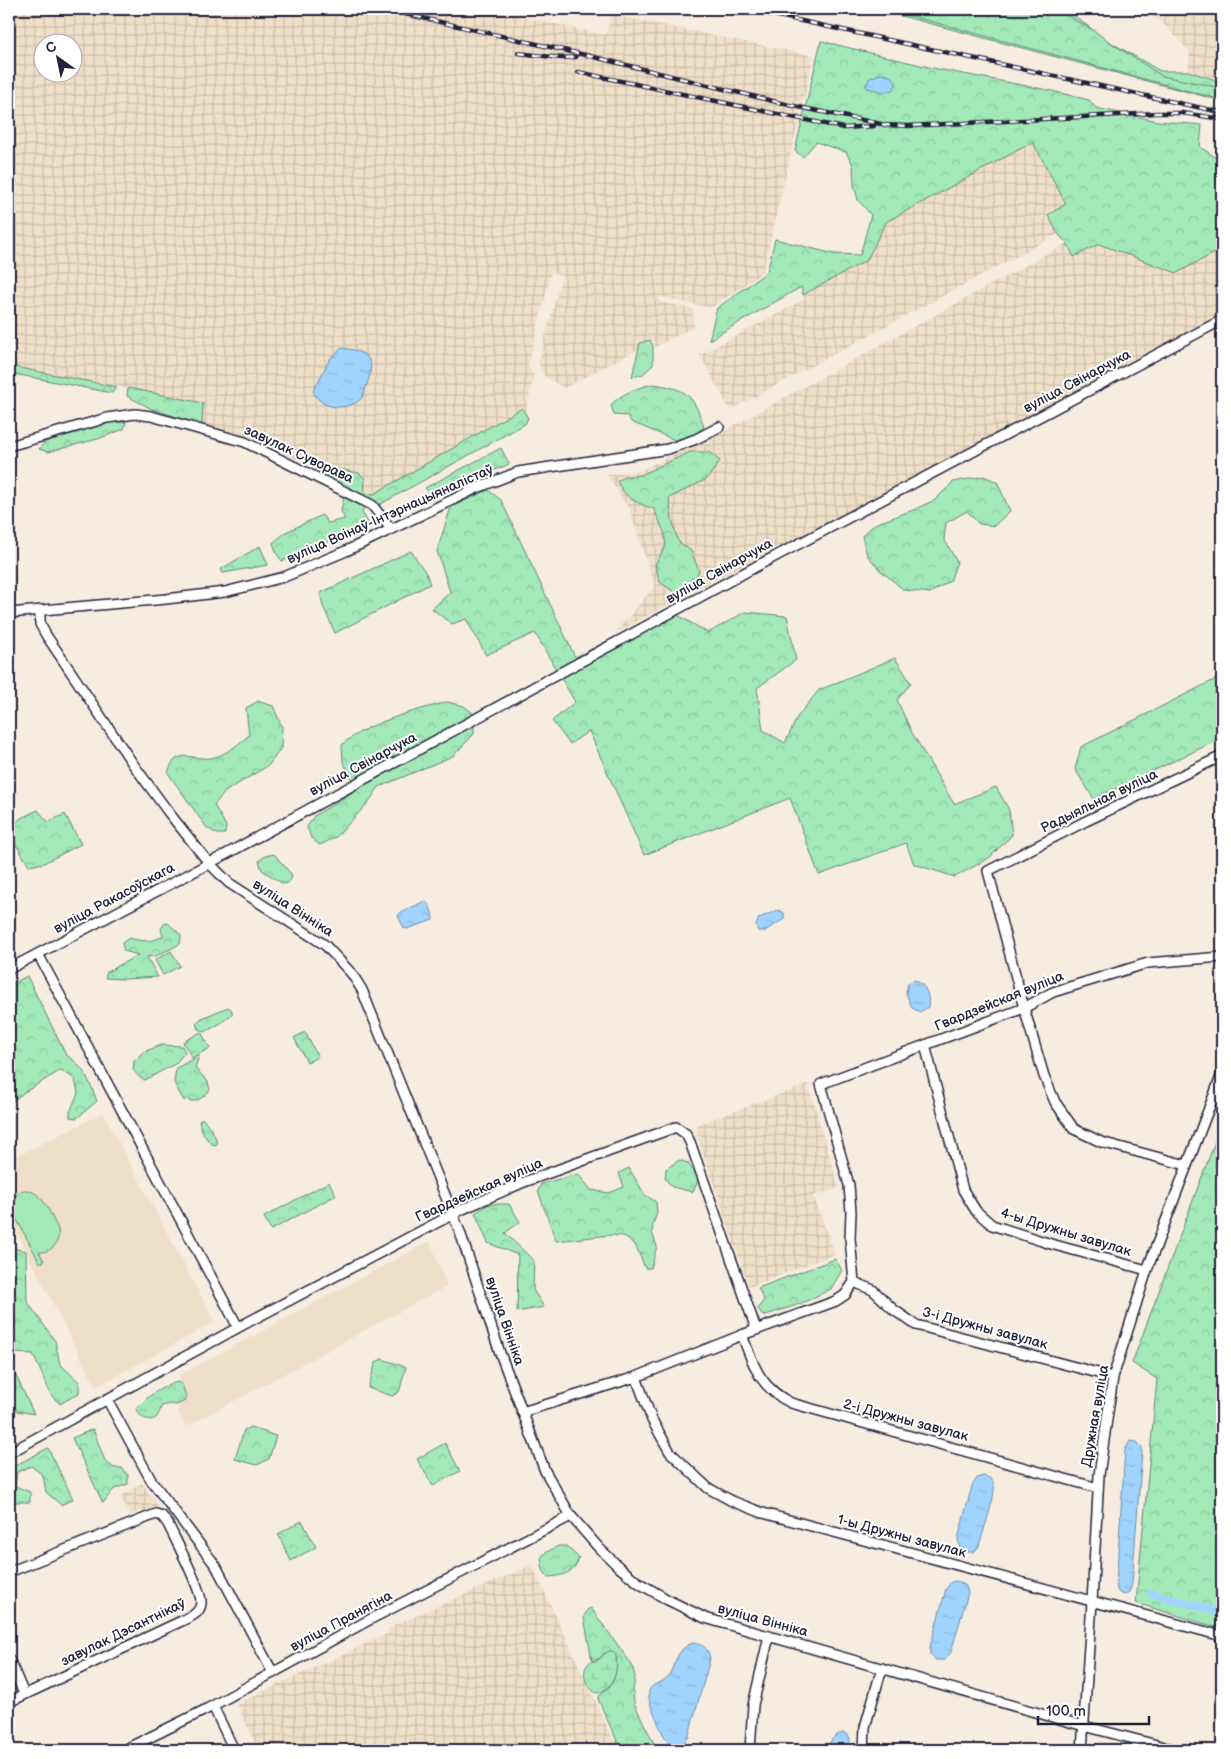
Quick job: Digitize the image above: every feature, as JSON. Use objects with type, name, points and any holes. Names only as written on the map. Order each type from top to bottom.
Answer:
[{"type":"street","name":"вуліца Свінарчука","points":[[231,850],[702,602],[1222,320]]},
{"type":"street","name":"завулак Суворава","points":[[9,446],[107,418],[135,414],[151,416],[245,442],[372,505],[391,529]]},
{"type":"street","name":"вуліца Воінаў-Інтэрнацыяналістаў","points":[[9,613],[225,592],[284,577],[346,551],[476,488],[518,472],[668,449],[696,439],[719,427]]},
{"type":"street","name":"вуліца Вінніка","points":[[40,610],[40,624],[46,634],[134,764],[169,813],[209,863],[229,883],[326,945],[352,974],[370,1007],[453,1214],[522,1412],[545,1471],[571,1516],[598,1548],[639,1583],[705,1618],[733,1628],[769,1636],[1084,1726],[1176,1750]]},
{"type":"street","name":"Радыяльная вуліца","points":[[1024,1008],[988,870],[1222,756]]},
{"type":"street","name":"вуліца Ракасоўскага","points":[[9,969],[231,850]]},
{"type":"street","points":[[38,954],[238,1328]]},
{"type":"street","name":"Гвардзейская вуліца","points":[[854,1282],[850,1238],[852,1212],[849,1185],[820,1084],[1024,1008],[1052,992],[1148,963],[1222,957]]},
{"type":"street","points":[[1024,1008],[1044,1076],[1055,1102],[1074,1129],[1101,1142],[1186,1165]]},
{"type":"street","name":"4-ы Дружны завулак","points":[[926,1045],[963,1190],[976,1210],[992,1225],[1051,1244],[1147,1270]]},
{"type":"street","name":"Дружная вуліца","points":[[1082,1750],[1098,1488],[1113,1377],[1147,1270],[1222,1074]]},
{"type":"street","name":"Гвардзейская вуліца","points":[[9,1453],[238,1328],[453,1214],[524,1182],[676,1127],[686,1134],[690,1142],[756,1330]]},
{"type":"street","points":[[522,1412],[636,1377],[742,1335],[836,1301],[845,1295],[854,1282]]},
{"type":"street","name":"3-і Дружны завулак","points":[[854,1282],[873,1290],[894,1310],[916,1325],[1113,1377]]},
{"type":"street","name":"2-і Дружны завулак","points":[[742,1335],[755,1369],[764,1382],[775,1395],[791,1403],[1098,1488]]},
{"type":"street","name":"1-ы Дружны завулак","points":[[636,1377],[652,1420],[670,1452],[708,1488],[732,1501],[763,1513],[1222,1636]]},
{"type":"street","points":[[107,1399],[151,1480],[216,1566],[273,1673]]},
{"type":"street","name":"завулак Дэсантнікаў","points":[[9,1572],[151,1514],[160,1515],[166,1521],[177,1542],[198,1589],[201,1601],[196,1613],[190,1617],[24,1694]]},
{"type":"street","name":"вуліца Пранягіна","points":[[124,1750],[213,1706],[369,1620],[571,1516]]},
{"type":"street","points":[[750,1750],[753,1705],[769,1636]]},
{"type":"street","points":[[9,1659],[24,1694],[9,1702]]},
{"type":"street","points":[[864,1750],[866,1727],[882,1668]]},
{"type":"street","points":[[213,1706],[234,1750]]},
{"type":"shaded area","points":[[10,9],[487,9],[605,35],[612,15],[814,56],[763,272],[711,308],[660,297],[660,302],[693,309],[694,327],[655,347],[654,341],[564,388],[545,377],[538,363],[562,276],[551,273],[528,366],[534,375],[526,410],[373,496],[251,437],[202,425],[203,403],[9,366]]},
{"type":"shaded area","points":[[1145,9],[1222,9],[1222,80],[1188,71],[1190,52],[1162,22],[1145,11]]},
{"type":"shaded area","points":[[1033,142],[1066,204],[1048,215],[1058,234],[730,410],[700,355],[805,299],[803,295],[867,260],[886,222]]},
{"type":"shaded area","points":[[1067,243],[1074,257],[1099,244],[1177,273],[1222,249],[1222,320],[732,580],[727,573],[615,633],[655,586],[629,508],[607,475],[639,471],[722,432]]},
{"type":"shaded area","points":[[808,1084],[839,1188],[813,1196],[835,1254],[749,1287],[697,1135],[697,1125]]},
{"type":"shaded area","points":[[103,1113],[215,1322],[96,1387],[9,1218],[9,1160]]},
{"type":"shaded area","points":[[430,1241],[447,1286],[186,1427],[178,1412],[180,1375]]},
{"type":"shaded area","points":[[142,1483],[158,1507],[144,1516],[140,1510],[132,1515],[120,1497]]},
{"type":"shaded area","points":[[532,1565],[618,1750],[258,1750],[237,1704],[389,1633],[388,1628]]},
{"type":"green space","points":[[875,9],[1068,9],[1069,12],[1105,39],[1160,71],[1188,71],[1222,82],[1222,101]]},
{"type":"green space","points":[[885,9],[1061,9],[1067,16],[1093,30],[1162,76],[1222,88],[1222,100]]},
{"type":"green space","points":[[821,41],[937,69],[1048,90],[1089,100],[1096,108],[1158,121],[1202,125],[1200,147],[1215,157],[1222,156],[1222,249],[1177,273],[1099,244],[1074,257],[1048,215],[1066,204],[1033,142],[886,222],[867,260],[803,295],[801,287],[709,340],[717,308],[767,272],[775,239],[834,254],[860,255],[871,215],[858,200],[854,185],[853,165],[846,152],[816,142],[803,157],[795,151]]},
{"type":"green space","points":[[650,340],[653,346],[653,365],[643,374],[632,377],[640,343]]},
{"type":"green space","points":[[9,366],[117,387],[112,393],[9,373]]},
{"type":"green space","points":[[653,384],[674,388],[687,395],[696,407],[704,427],[693,435],[675,440],[631,422],[628,416],[614,415],[611,405],[620,397],[630,391]]},
{"type":"green space","points":[[128,388],[203,403],[202,425],[152,409],[127,396]]},
{"type":"green space","points":[[522,408],[528,418],[525,424],[379,505],[365,505],[362,513],[368,522],[362,527],[282,561],[277,554],[273,543],[286,532],[322,515],[328,523],[345,519],[341,511],[344,497],[342,486],[322,478],[326,467],[359,473],[365,479],[364,493],[374,494]]},
{"type":"green space","points":[[112,422],[126,422],[124,429],[98,439],[48,452],[39,449],[45,442]]},
{"type":"green space","points":[[501,448],[509,464],[433,498],[425,488]]},
{"type":"green space","points":[[690,452],[709,452],[720,461],[707,479],[669,498],[678,541],[691,551],[699,571],[691,586],[677,594],[660,582],[655,565],[666,545],[664,532],[654,509],[628,496],[617,481],[625,477],[641,475]]},
{"type":"green space","points":[[984,476],[997,482],[1010,511],[994,526],[979,524],[967,511],[946,523],[944,539],[957,562],[950,581],[930,593],[904,590],[881,571],[867,555],[862,536],[875,524],[935,500],[953,482]]},
{"type":"green space","points":[[488,490],[501,500],[575,657],[632,629],[676,614],[708,633],[745,612],[787,616],[796,660],[757,688],[763,730],[785,743],[798,716],[819,690],[895,658],[911,683],[897,700],[911,731],[954,804],[996,787],[1009,810],[1012,835],[989,858],[955,877],[914,864],[906,843],[819,875],[790,798],[644,855],[589,731],[570,744],[552,721],[575,702],[535,633],[486,655],[466,619],[452,624],[432,609],[450,592],[437,551],[451,507]]},
{"type":"green space","points":[[260,546],[268,565],[223,573],[221,569]]},
{"type":"green space","points":[[411,551],[426,573],[430,584],[335,633],[323,606],[320,593]]},
{"type":"green space","points":[[1222,676],[1222,738],[1094,799],[1075,769],[1081,747]]},
{"type":"green space","points":[[258,701],[273,706],[282,727],[281,748],[269,765],[226,791],[214,805],[226,826],[225,834],[217,834],[207,828],[168,773],[176,759],[187,756],[215,757],[229,751],[241,742],[249,735],[246,708]]},
{"type":"green space","points":[[447,702],[464,706],[474,714],[474,734],[453,756],[379,787],[368,803],[336,837],[320,845],[311,838],[307,827],[314,816],[350,794],[351,778],[343,761],[342,745],[364,730],[378,724],[406,713]]},
{"type":"green space","points":[[38,810],[48,822],[65,814],[81,844],[44,863],[29,866],[9,833],[9,829],[21,818]]},
{"type":"green space","points":[[274,854],[292,875],[287,883],[283,884],[262,870],[259,861],[265,856]]},
{"type":"green space","points":[[168,923],[181,935],[180,944],[156,956],[147,957],[158,977],[105,978],[107,972],[138,955],[124,951],[122,943],[129,938],[146,941],[159,938],[163,936],[161,929],[164,924]]},
{"type":"green space","points":[[171,951],[180,966],[163,975],[155,960]]},
{"type":"green space","points":[[27,976],[66,1055],[78,1064],[89,1081],[97,1101],[77,1118],[70,1117],[70,1112],[78,1093],[75,1079],[61,1070],[23,1093],[9,1104],[9,986]]},
{"type":"green space","points":[[228,1007],[232,1010],[232,1014],[221,1023],[205,1032],[198,1029],[196,1023],[202,1018]]},
{"type":"green space","points":[[201,1032],[210,1048],[192,1058],[183,1042]]},
{"type":"green space","points":[[305,1032],[318,1057],[307,1062],[294,1038]]},
{"type":"green space","points":[[162,1045],[182,1046],[185,1052],[175,1064],[145,1080],[140,1078],[133,1070],[134,1061],[143,1052]]},
{"type":"green space","points":[[199,1056],[195,1068],[208,1082],[210,1090],[198,1100],[189,1101],[186,1098],[184,1101],[174,1083],[176,1068]]},
{"type":"green space","points":[[201,1119],[212,1130],[217,1144],[211,1143],[204,1135],[199,1121]]},
{"type":"green space","points":[[1222,1123],[1222,1629],[1136,1603],[1157,1379],[1132,1363]]},
{"type":"green space","points":[[679,1160],[688,1163],[699,1179],[693,1192],[672,1187],[665,1178],[666,1169]]},
{"type":"green space","points":[[629,1168],[645,1195],[656,1202],[657,1213],[652,1233],[657,1246],[651,1268],[645,1268],[636,1246],[624,1236],[610,1235],[556,1241],[538,1191],[541,1184],[578,1174],[591,1190],[609,1193],[624,1187],[619,1173]]},
{"type":"green space","points":[[329,1182],[336,1195],[271,1230],[264,1217]]},
{"type":"green space","points":[[24,1190],[31,1191],[41,1198],[58,1229],[57,1242],[52,1249],[39,1252],[44,1261],[40,1263],[9,1205],[9,1195],[12,1200],[19,1192]]},
{"type":"green space","points":[[489,1204],[509,1204],[520,1222],[505,1233],[534,1261],[533,1290],[544,1307],[517,1312],[518,1255],[488,1243],[475,1213]]},
{"type":"green space","points":[[9,1247],[26,1251],[27,1301],[55,1341],[60,1364],[79,1382],[79,1393],[60,1404],[51,1395],[33,1354],[15,1353],[9,1345],[9,1330],[18,1323],[9,1303]]},
{"type":"green space","points":[[835,1259],[842,1270],[831,1289],[800,1304],[763,1316],[758,1308],[764,1300],[758,1288]]},
{"type":"green space","points":[[382,1359],[406,1367],[399,1392],[392,1396],[368,1388],[376,1362]]},
{"type":"green space","points":[[9,1361],[34,1414],[18,1411],[9,1404]]},
{"type":"green space","points":[[177,1382],[182,1384],[187,1400],[176,1405],[162,1406],[157,1417],[151,1420],[142,1417],[137,1412],[136,1410],[149,1396]]},
{"type":"green space","points":[[250,1427],[276,1436],[269,1459],[257,1465],[235,1459],[244,1430]]},
{"type":"green space","points":[[93,1429],[105,1461],[114,1468],[122,1468],[128,1475],[128,1484],[114,1489],[103,1503],[72,1438]]},
{"type":"green space","points":[[445,1443],[460,1471],[433,1486],[417,1459]]},
{"type":"green space","points":[[48,1448],[73,1499],[61,1505],[46,1492],[43,1475],[31,1466],[17,1472],[15,1486],[30,1492],[30,1502],[14,1502],[9,1515],[9,1469]]},
{"type":"green space","points":[[302,1521],[316,1547],[291,1561],[278,1534]]},
{"type":"green space","points":[[558,1546],[566,1546],[579,1558],[574,1567],[567,1573],[548,1577],[543,1570],[541,1558],[545,1553]]},
{"type":"green space","points":[[591,1608],[632,1665],[635,1677],[634,1703],[657,1750],[621,1750],[598,1699],[613,1681],[616,1659],[604,1653],[600,1658],[592,1661],[584,1617],[587,1610]]},
{"type":"green space","points":[[609,1651],[613,1651],[616,1655],[616,1673],[608,1687],[597,1693],[590,1688],[586,1680],[586,1668],[590,1662],[598,1660]]},
{"type":"water","points":[[880,74],[894,79],[896,84],[893,90],[884,92],[867,88],[866,85],[870,78]]},
{"type":"water","points":[[342,348],[363,354],[368,358],[371,370],[362,398],[350,405],[335,407],[322,402],[313,391],[330,359]]},
{"type":"water","points":[[425,901],[431,909],[433,920],[407,929],[404,928],[398,916],[400,913]]},
{"type":"water","points":[[778,910],[784,913],[784,919],[765,931],[758,931],[756,925],[759,918]]},
{"type":"water","points":[[915,980],[924,988],[928,999],[928,1007],[920,1012],[912,1008],[906,993],[908,983]]},
{"type":"water","points":[[1130,1441],[1137,1442],[1142,1447],[1142,1451],[1132,1584],[1129,1592],[1124,1595],[1118,1592],[1116,1585],[1125,1450]]},
{"type":"water","points":[[983,1476],[993,1481],[993,1497],[979,1546],[974,1552],[966,1552],[960,1548],[958,1539],[972,1486],[977,1478]]},
{"type":"water","points":[[957,1581],[966,1586],[968,1593],[951,1652],[945,1660],[936,1660],[930,1655],[930,1647],[946,1589],[951,1582]]},
{"type":"water","points":[[693,1643],[705,1648],[710,1659],[688,1738],[677,1746],[668,1742],[665,1737],[650,1702],[649,1691],[653,1686],[667,1678],[681,1651]]},
{"type":"water","points":[[843,1733],[847,1734],[850,1738],[849,1750],[828,1750],[832,1739]]},
{"type":"waterway","points":[[1151,1593],[1222,1613]]},
{"type":"waterway","points":[[669,1750],[670,1746]]},
{"type":"railway","points":[[383,9],[594,57],[789,105],[886,125],[908,126],[1157,113],[1182,113],[1222,119]]},
{"type":"railway","points":[[746,9],[1220,112]]},
{"type":"railway","points":[[518,53],[561,58],[576,57]]},
{"type":"railway","points":[[578,72],[844,128],[874,126]]}]
